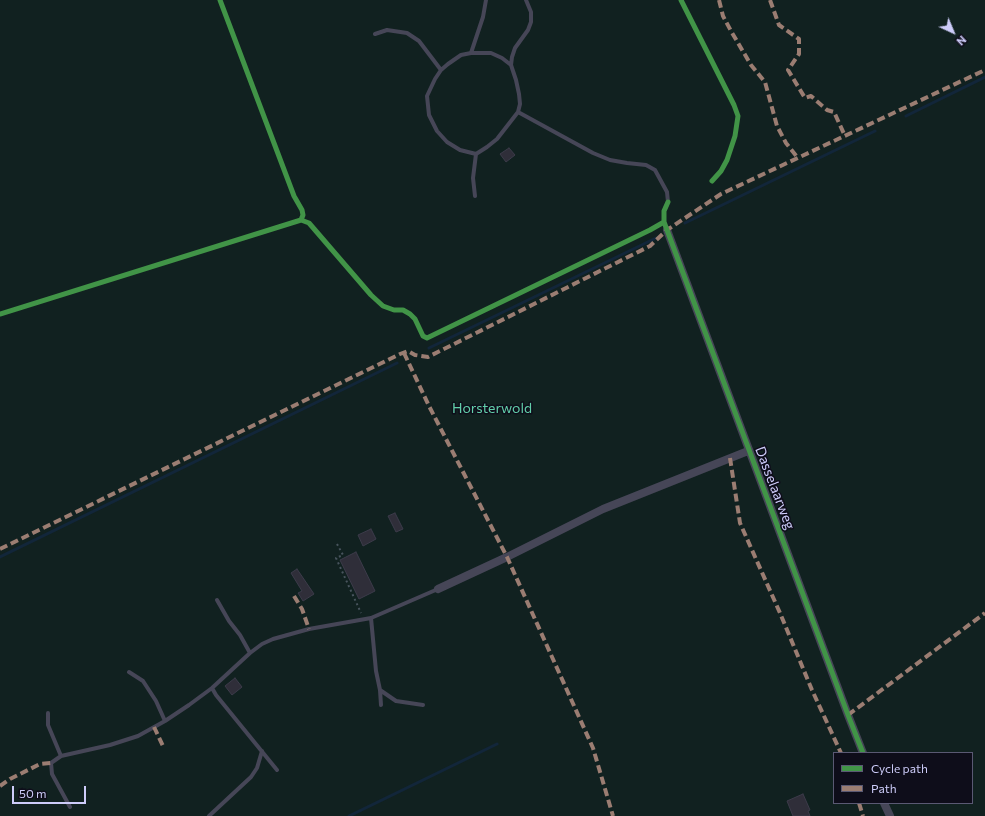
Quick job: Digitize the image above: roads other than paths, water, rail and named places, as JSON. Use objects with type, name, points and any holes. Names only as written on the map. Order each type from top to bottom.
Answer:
[{"type":"street","name":"Dasselaarweg","points":[[667,230],[748,451],[848,715],[864,752]]},
{"type":"street","name":"Dasselaarweg","points":[[438,589],[507,557],[603,509],[748,451]]},
{"type":"street","points":[[884,804],[890,816]]},
{"type":"lane","points":[[471,53],[486,0]]},
{"type":"lane","points":[[511,65],[502,58],[491,54],[471,53],[460,55],[441,70],[427,96],[430,115],[437,131],[447,142],[460,150],[476,154],[487,148],[497,139],[518,112],[520,104],[519,94],[511,65],[512,57],[516,48],[528,30],[531,22],[531,12],[526,0]]},
{"type":"lane","points":[[375,34],[387,30],[407,33],[419,41],[441,70]]},
{"type":"lane","points":[[518,112],[593,153],[610,160],[627,164],[646,165],[655,170],[666,192],[668,202],[664,211],[664,222],[667,230]]},
{"type":"lane","points":[[475,196],[473,178],[476,154]]},
{"type":"lane","points":[[70,807],[52,774],[51,763],[61,756],[110,745],[138,736],[165,721],[212,688],[250,653],[262,644],[273,639],[309,629],[371,618],[438,589]]},
{"type":"lane","points":[[217,600],[250,653]]},
{"type":"lane","points":[[371,618],[381,705]]},
{"type":"lane","points":[[129,672],[143,681],[156,701],[165,721]]},
{"type":"lane","points":[[212,688],[216,696],[277,770]]},
{"type":"lane","points":[[380,690],[396,701],[423,705]]},
{"type":"lane","points":[[48,713],[48,725],[61,756]]},
{"type":"lane","points":[[209,816],[251,777],[257,768],[262,751]]},
{"type":"waterway","points":[[906,116],[985,77]]},
{"type":"waterway","points":[[685,223],[875,131]]},
{"type":"waterway","points":[[429,348],[656,238]]},
{"type":"waterway","points":[[0,557],[397,363]]},
{"type":"waterway","points":[[349,816],[497,744]]},
{"type":"park label","name":"Horsterwold","points":[[492,408]]}]
